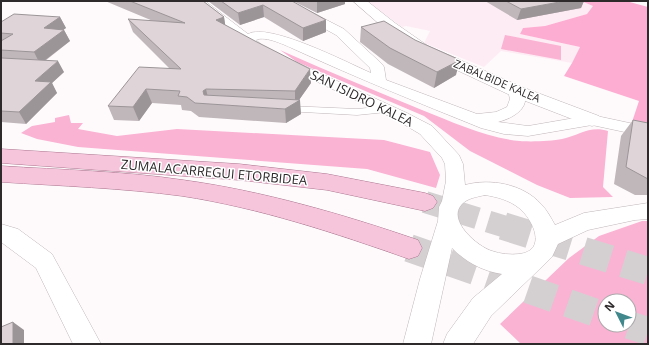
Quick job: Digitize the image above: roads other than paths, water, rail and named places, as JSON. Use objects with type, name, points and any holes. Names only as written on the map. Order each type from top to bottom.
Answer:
[{"type":"main road","name":"ZUMALACARREGUI ETORBIDEA","points":[[1,156],[162,166],[312,180],[425,202]]},
{"type":"main road","name":"ZUMALACARREGUI ETORBIDEA","points":[[1,174],[151,184],[232,197],[332,222],[409,248]]},
{"type":"street","points":[[282,1],[340,32],[377,67],[379,82]]},
{"type":"street","name":"ZABALBIDE KALEA","points":[[359,1],[390,26],[423,49],[516,91],[592,120],[648,132]]},
{"type":"street","name":"SAN ISIDRO KALEA","points":[[199,2],[265,35],[286,41],[379,82],[476,119],[504,128],[528,131],[592,120]]},
{"type":"street","name":"SAN ISIDRO KALEA","points":[[199,2],[262,50],[387,109],[426,130],[450,155],[454,164],[456,180],[450,212],[432,278],[417,344]]},
{"type":"street","points":[[248,40],[256,35],[265,35]]},
{"type":"street","name":"SAN ISIDRO KALEA","points":[[476,119],[496,119],[509,113],[517,104],[519,97],[516,91]]},
{"type":"street","points":[[457,344],[482,307],[540,255],[548,238],[545,226],[538,213],[527,203],[514,195],[492,189],[472,189],[460,193],[450,212],[454,236],[466,248],[482,258],[500,264],[519,265],[534,260]]},
{"type":"street","points":[[548,238],[584,222],[635,212],[648,211]]},
{"type":"street","points":[[1,233],[10,235],[44,261],[86,344]]},
{"type":"lane","points":[[280,109],[357,112],[387,109]]},
{"type":"tunnel","points":[[425,202],[506,227]]},
{"type":"tunnel","points":[[503,226],[648,271]]},
{"type":"tunnel","points":[[409,248],[597,313]]},
{"type":"tunnel","points":[[637,328],[648,331]]}]
